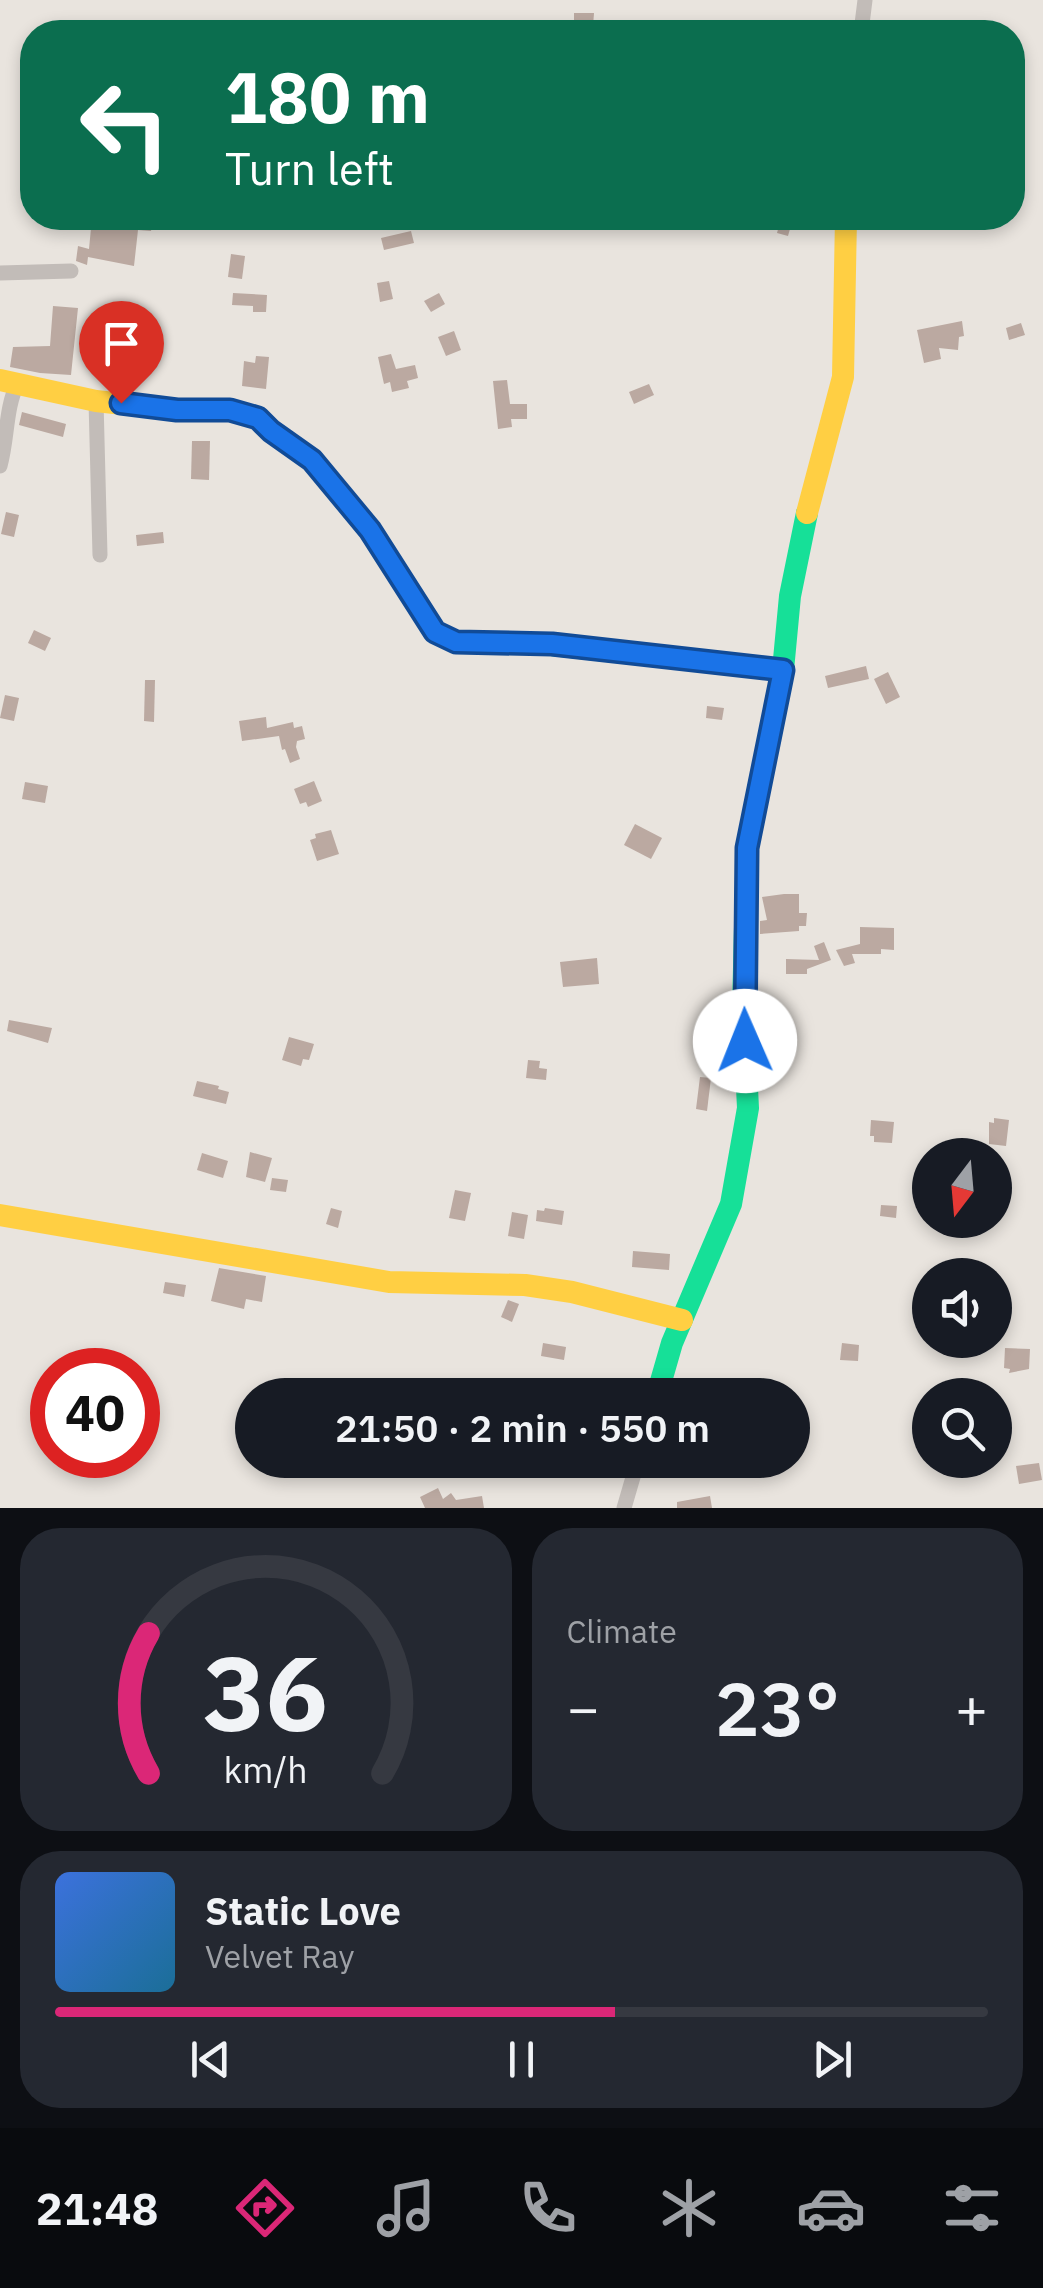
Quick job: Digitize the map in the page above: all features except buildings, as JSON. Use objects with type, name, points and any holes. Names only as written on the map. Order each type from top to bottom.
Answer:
[{"type":"street","points":[[663,1378],[682,1320],[731,1204],[748,1108],[743,1007],[747,848],[783,670],[800,538],[843,377],[846,230]]},
{"type":"street","points":[[0,273],[71,272]]},
{"type":"street","points":[[0,466],[6,446],[9,381],[96,401],[177,410],[230,410],[258,418],[312,460],[370,530],[435,632],[456,642],[552,644],[783,670]]},
{"type":"street","points":[[96,401],[100,555]]},
{"type":"street","points":[[0,1215],[389,1282],[525,1285],[572,1292],[682,1320]]},
{"type":"street","points":[[624,1508],[633,1478]]},
{"type":"traffic: fast","points":[[662,1378],[672,1343],[731,1204],[748,1108],[743,1007],[747,848],[783,670],[790,596],[807,513]]},
{"type":"traffic: fast","points":[[542,644],[783,670]]},
{"type":"traffic: slow","points":[[807,513],[843,377],[846,230]]},
{"type":"traffic: slow","points":[[0,380],[96,401],[177,410],[230,410],[258,417],[271,431],[312,459],[369,530],[435,632],[456,642],[542,644]]},
{"type":"traffic: slow","points":[[0,1215],[389,1282],[525,1285],[572,1292],[682,1320]]},
{"type":"route","points":[[121,403],[177,410],[230,410],[258,418],[312,460],[370,530],[435,632],[456,642],[552,644],[783,670],[747,848],[745,1041]]}]
